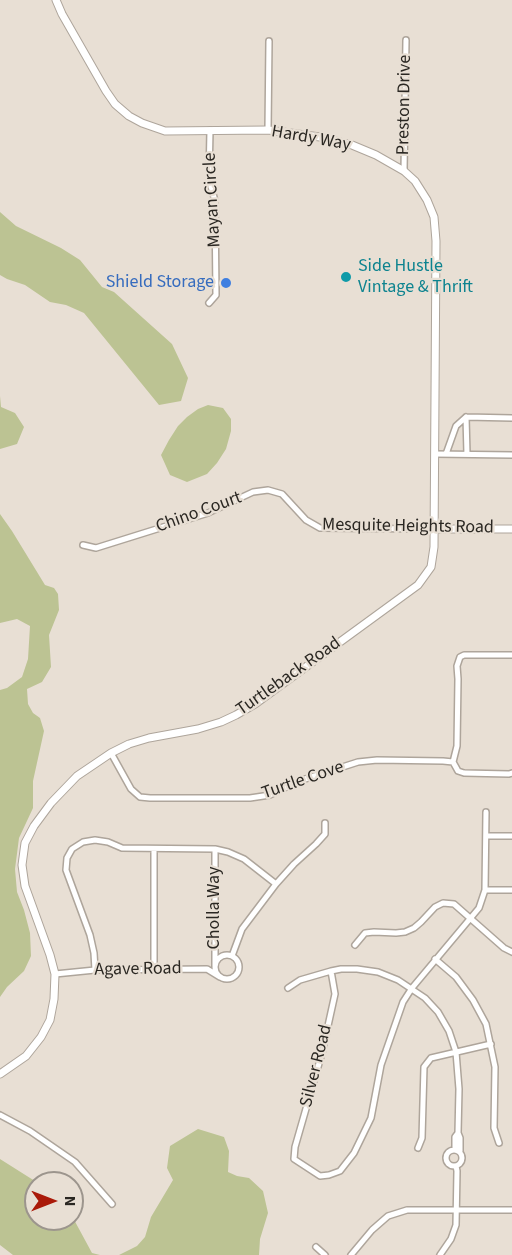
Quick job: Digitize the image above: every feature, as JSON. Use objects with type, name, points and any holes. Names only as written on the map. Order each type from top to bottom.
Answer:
[{"type":"main road","name":"Hardy Way","points":[[56,0],[115,104],[142,123],[165,131],[268,130],[320,137],[352,145],[376,155],[404,171],[415,181],[434,217],[436,242],[434,529]]},
{"type":"main road","name":"Mesquite Heights Road","points":[[434,529],[512,529]]},
{"type":"main road","name":"Turtleback Road","points":[[0,1074],[26,1056],[41,1037],[50,1020],[54,999],[55,974],[25,886],[22,865],[25,843],[51,802],[77,776],[129,744],[221,722],[255,704],[418,585],[431,567],[434,529]]},
{"type":"street","name":"Preston Drive","points":[[404,171],[406,40]]},
{"type":"street","points":[[268,130],[269,41]]},
{"type":"street","name":"Mayan Circle","points":[[209,303],[216,295],[215,201],[209,179],[210,130]]},
{"type":"street","points":[[446,454],[456,426],[466,417],[512,418]]},
{"type":"street","points":[[466,417],[467,454]]},
{"type":"street","points":[[435,454],[512,455]]},
{"type":"street","name":"Chino Court","points":[[83,545],[96,548],[208,513],[253,492],[268,490],[282,494],[306,520]]},
{"type":"street","name":"Mesquite Heights Road","points":[[306,520],[320,528],[434,529]]},
{"type":"street","points":[[453,762],[457,746],[457,666],[460,657],[464,655],[512,655]]},
{"type":"street","name":"Turtle Cove","points":[[111,753],[131,789],[140,796],[150,798],[250,798],[270,795],[299,781],[358,762],[377,760],[443,760],[453,762],[458,771],[464,773],[512,773]]},
{"type":"street","points":[[412,988],[478,908],[485,890],[486,812]]},
{"type":"street","points":[[232,956],[242,929],[276,884],[325,834],[325,823]]},
{"type":"street","points":[[486,836],[512,836]]},
{"type":"street","points":[[95,970],[90,935],[66,870],[67,858],[72,849],[83,842],[95,840],[108,842],[122,848],[215,849],[244,859],[276,884]]},
{"type":"street","points":[[154,849],[154,969]]},
{"type":"street","name":"Cholla Way","points":[[215,849],[215,966]]},
{"type":"street","points":[[485,890],[512,890]]},
{"type":"street","points":[[355,945],[365,933],[396,933],[414,928],[435,907],[443,903],[454,904],[504,948],[512,952]]},
{"type":"street","points":[[232,956],[239,966],[236,975],[227,980],[220,977],[215,966],[221,957],[232,956]]},
{"type":"street","points":[[435,959],[456,977],[473,1000],[486,1024],[495,1067],[494,1128],[499,1143]]},
{"type":"street","name":"Agave Road","points":[[55,974],[95,970],[207,969],[220,977]]},
{"type":"street","points":[[288,988],[300,980],[331,971],[357,969],[378,972],[398,980],[425,998],[438,1012],[449,1031],[456,1052],[459,1089],[458,1133],[455,1137],[457,1151],[462,1156],[462,1161],[456,1166],[450,1165],[446,1158],[447,1153],[457,1151]]},
{"type":"street","name":"Silver Road","points":[[331,971],[335,994],[319,1064],[295,1147],[294,1159],[320,1176],[340,1171],[354,1153],[371,1118],[381,1065],[403,1002],[412,988]]},
{"type":"street","points":[[418,1148],[422,1138],[424,1067],[431,1058],[491,1044]]},
{"type":"street","points":[[0,1115],[30,1131],[75,1162],[111,1204]]},
{"type":"street","points":[[440,1255],[451,1239],[456,1225],[456,1166]]},
{"type":"street","points":[[351,1255],[372,1230],[388,1216],[407,1210],[512,1210]]},
{"type":"street","points":[[316,1247],[325,1255]]},
{"type":"green space","points":[[0,212],[16,226],[80,260],[102,287],[114,292],[172,344],[188,378],[181,401],[159,405],[84,313],[66,305],[50,302],[25,285],[0,275]]},
{"type":"green space","points":[[0,396],[1,407],[15,413],[24,427],[17,444],[0,449]]},
{"type":"green space","points":[[208,405],[223,408],[231,419],[231,431],[226,449],[217,463],[207,474],[187,482],[170,475],[161,455],[178,426],[198,409]]},
{"type":"green space","points":[[0,514],[45,585],[54,588],[58,594],[59,610],[49,635],[51,667],[42,682],[27,689],[28,704],[33,713],[40,718],[44,731],[33,781],[33,808],[19,838],[15,869],[17,892],[30,933],[31,956],[24,971],[0,997],[0,690],[7,688],[22,677],[28,659],[30,626],[17,619],[0,623]]},
{"type":"green space","points":[[198,1129],[224,1137],[229,1151],[228,1172],[249,1178],[263,1191],[268,1213],[260,1239],[259,1255],[119,1255],[137,1246],[145,1237],[151,1217],[173,1180],[167,1168],[170,1146]]},
{"type":"green space","points":[[0,1159],[24,1174],[24,1231],[80,1231],[92,1253],[100,1255],[13,1255],[0,1245]]},
{"type":"place","name":"Side Hustle Vintage & Thrift","points":[[346,277]]},
{"type":"place","name":"Shield Storage","points":[[226,283]]}]
